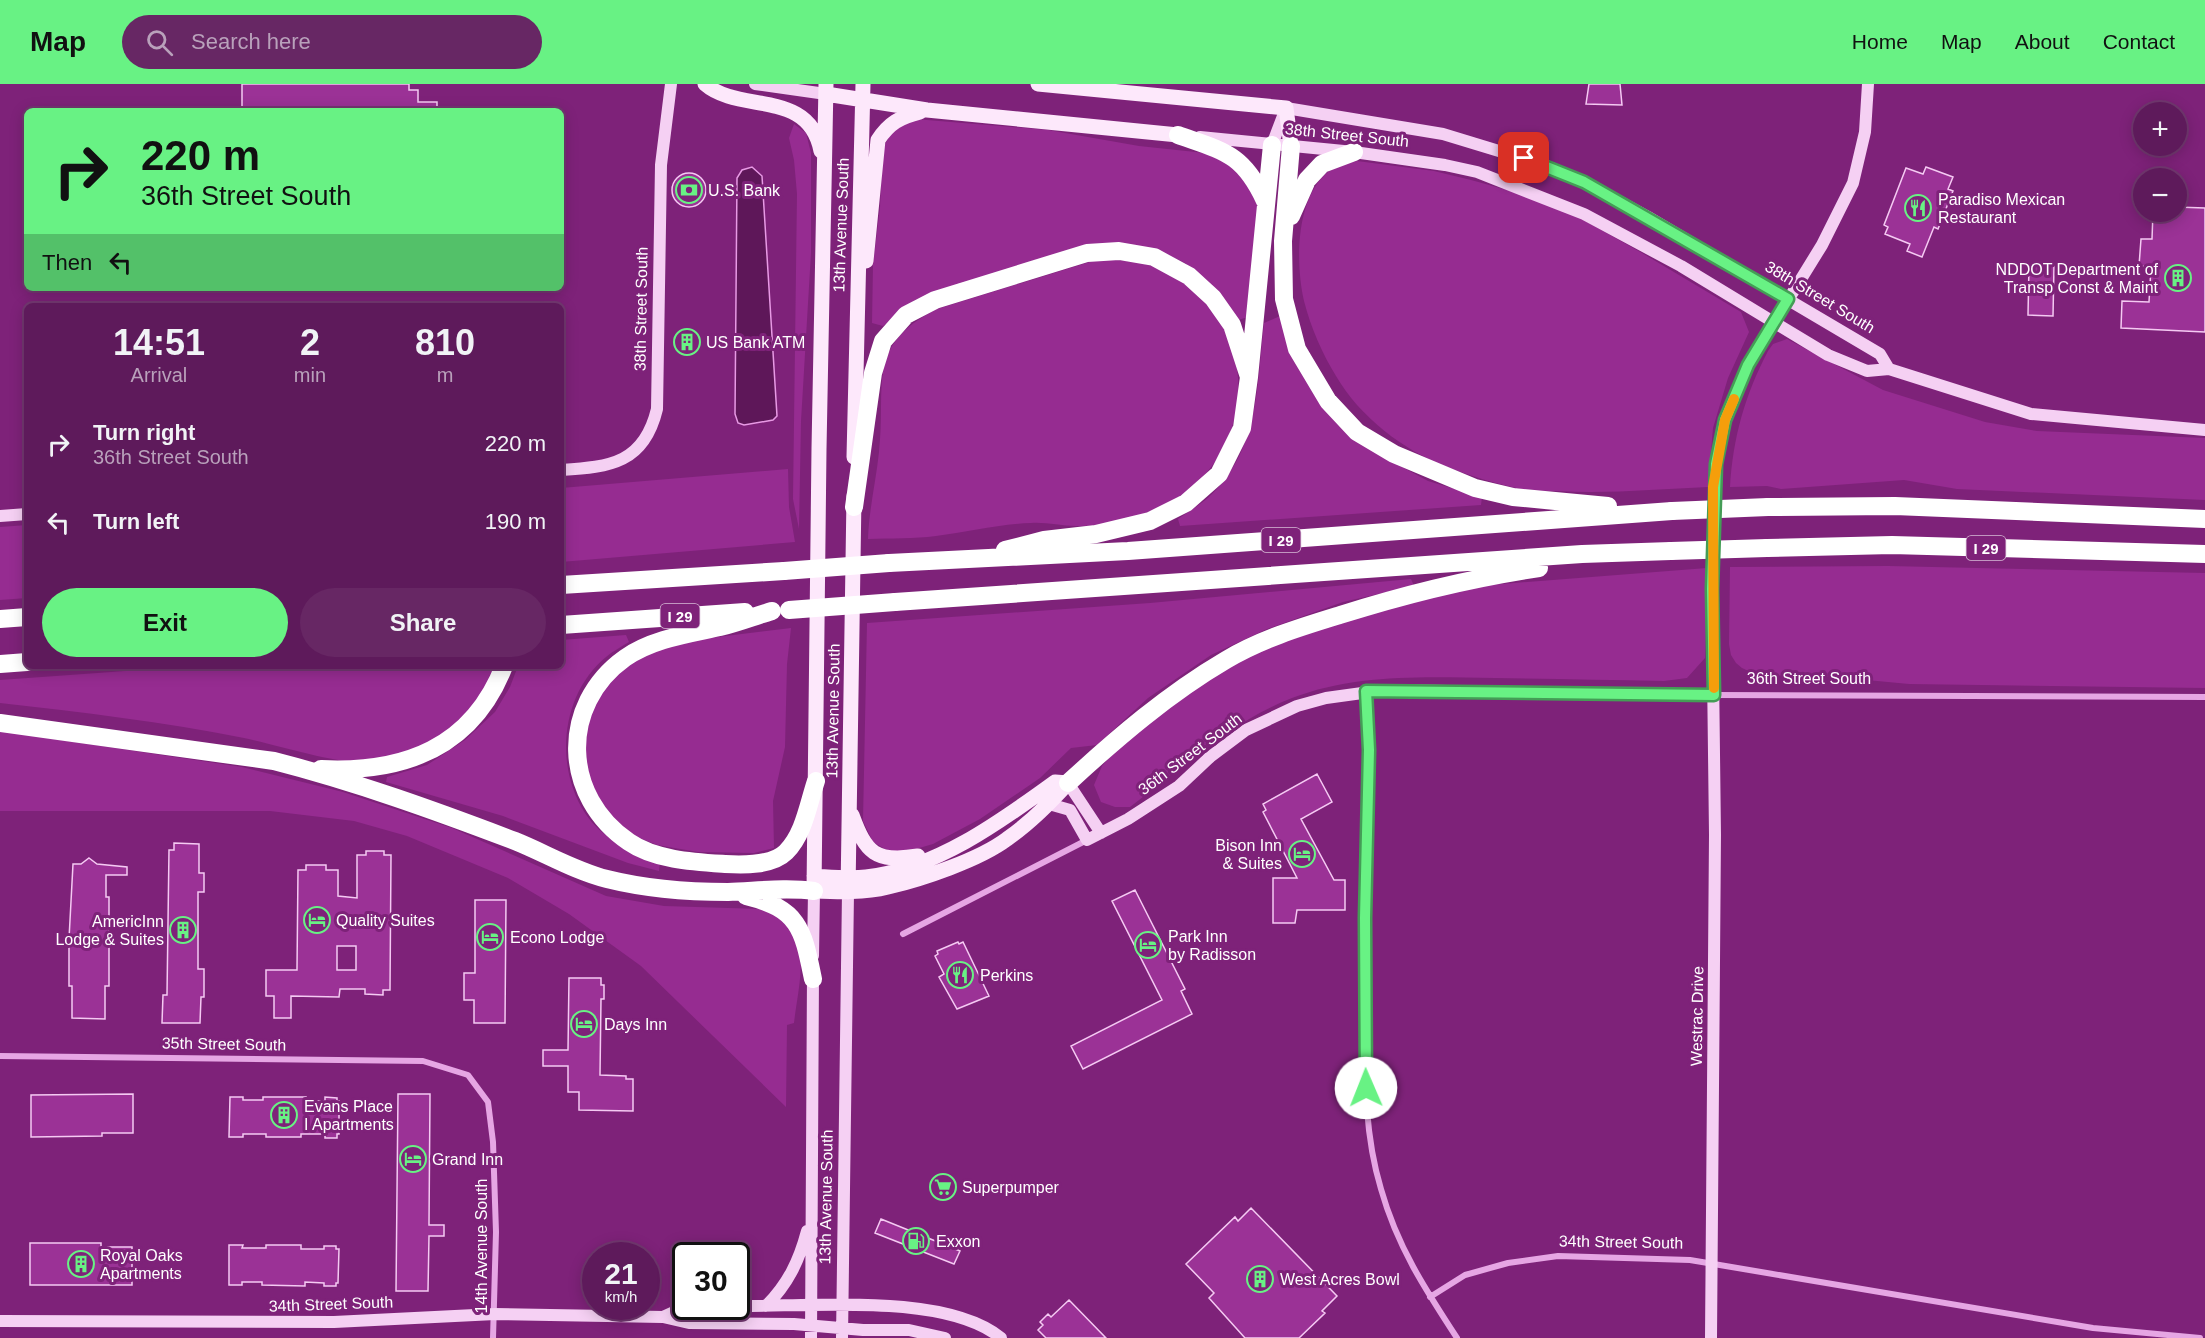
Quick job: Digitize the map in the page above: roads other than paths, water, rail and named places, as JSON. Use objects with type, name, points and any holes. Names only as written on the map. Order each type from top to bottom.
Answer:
[{"type":"highway","points":[[1178,135],[1225,152],[1240,162],[1254,177],[1265,202]]},
{"type":"highway","points":[[966,560],[1044,540],[1096,534],[1150,521],[1186,503],[1219,474],[1242,428],[1272,145]]},
{"type":"highway","points":[[1291,146],[1283,241],[1284,299],[1297,349],[1328,401],[1357,432],[1394,454],[1475,488],[1513,497],[1665,511]]},
{"type":"highway","points":[[1283,241],[1293,208],[1307,180],[1322,164],[1354,152]]},
{"type":"highway","points":[[854,507],[873,373],[883,341],[906,315],[935,300],[1087,253],[1119,251],[1154,257],[1189,276],[1213,298],[1232,325],[1249,376]]},
{"type":"highway","name":"I 29","points":[[564,584],[889,563],[1128,551],[1665,511],[1894,506],[2205,519]]},
{"type":"highway","name":"I 29","points":[[566,624],[1582,554],[1671,550],[1892,545],[2205,554]]},
{"type":"highway","points":[[1068,783],[1123,732],[1178,691],[1227,659],[1282,632],[1378,603],[1479,577],[1544,567],[1582,554]]},
{"type":"highway","points":[[780,610],[665,639],[626,658],[600,682],[582,714],[577,743],[579,773],[589,802],[609,826],[630,843],[678,860],[736,865],[766,862],[784,854],[798,837],[816,782]]},
{"type":"highway","points":[[0,619],[24,617]]},
{"type":"highway","points":[[0,664],[24,662]]},
{"type":"highway","points":[[298,767],[360,769],[415,759],[458,734],[480,712],[496,688],[503,669]]},
{"type":"highway","points":[[0,723],[273,761],[298,767],[418,805],[518,842],[604,879],[658,890],[726,892],[793,888],[814,884]]},
{"type":"highway","points":[[726,892],[766,901],[797,923],[804,935],[813,979]]},
{"type":"main road","points":[[705,84],[714,92],[775,106],[795,114],[814,130],[820,141],[824,167]]},
{"type":"main road","name":"13th Avenue South","points":[[848,884],[863,84]]},
{"type":"main road","name":"38th Street South","points":[[1038,84],[1286,108]]},
{"type":"main road","name":"13th Avenue South","points":[[814,884],[826,89]]},
{"type":"main road","name":"38th Street South","points":[[826,89],[862,100],[927,110],[1178,135]]},
{"type":"main road","points":[[1286,108],[1291,146]]},
{"type":"main road","points":[[857,317],[869,241],[878,140],[885,129],[896,120],[927,110]]},
{"type":"main road","points":[[848,884],[921,862],[1026,803],[1055,782],[1068,783]]},
{"type":"main road","points":[[814,884],[887,887],[962,862],[1006,840],[1049,804],[1068,783]]},
{"type":"main road","points":[[849,804],[861,838],[873,852],[885,858],[904,858],[944,851]]},
{"type":"street","name":"38th Street South","points":[[564,470],[610,463],[625,458],[645,442],[652,428],[657,409],[661,165],[671,84]]},
{"type":"street","name":"38th Street South","points":[[755,84],[826,89]]},
{"type":"street","name":"Westrac Drive","points":[[1711,1338],[1715,846],[1712,589],[1716,464],[1725,420],[1748,365],[1822,245],[1853,183],[1865,132],[1868,84]]},
{"type":"street","name":"38th Street South","points":[[1286,108],[1443,134],[1542,164],[1593,187],[1788,299],[1880,354],[1889,369]]},
{"type":"street","points":[[1272,145],[1286,108]]},
{"type":"street","name":"38th Street South","points":[[1178,135],[1354,152],[1477,172],[1584,214],[1680,266],[1828,355],[1867,371],[1889,369],[2031,414],[2205,430]]},
{"type":"street","points":[[0,516],[24,514]]},
{"type":"street","points":[[1366,691],[1369,750],[1365,918],[1366,1105],[1380,1189],[1409,1264],[1457,1338]]},
{"type":"street","name":"36th Street South","points":[[903,934],[1128,819],[1179,786],[1210,757],[1246,730],[1297,706],[1366,691],[2205,697]]},
{"type":"street","points":[[1068,783],[1101,832]]},
{"type":"street","points":[[1049,804],[1070,810],[1087,840]]},
{"type":"street","name":"13th Avenue South","points":[[811,1332],[814,884]]},
{"type":"street","name":"13th Avenue South","points":[[843,1333],[848,884]]},
{"type":"street","name":"35th Street South","points":[[0,1056],[423,1060],[446,1067]]},
{"type":"street","name":"14th Avenue South","points":[[446,1067],[468,1076],[488,1102],[493,1142],[495,1193],[493,1338]]},
{"type":"street","points":[[766,1306],[787,1283],[796,1266],[811,1216]]},
{"type":"street","name":"34th Street South","points":[[1430,1297],[1466,1275],[1508,1263],[1558,1256],[1690,1260],[2093,1328],[2162,1332],[2200,1338]]},
{"type":"street","points":[[750,1306],[811,1304],[914,1308],[951,1314],[973,1322],[1001,1338]]},
{"type":"street","name":"34th Street South","points":[[663,1317],[672,1313]]},
{"type":"street","name":"34th Street South","points":[[0,1322],[334,1323],[495,1314],[663,1317],[689,1323],[811,1332],[909,1330],[945,1338]]},
{"type":"place","name":"U.S. Bank","points":[[689,190]]},
{"type":"place","name":"Paradiso Mexican Restaurant","points":[[1918,208]]},
{"type":"place","name":"NDDOT Department of Transp Const & Maint","points":[[2178,278]]},
{"type":"place","name":"US Bank ATM","points":[[687,342]]},
{"type":"place","name":"Bison Inn & Suites","points":[[1302,854]]},
{"type":"place","name":"Quality Suites","points":[[317,920]]},
{"type":"place","name":"AmericInn Lodge & Suites","points":[[183,930]]},
{"type":"place","name":"Econo Lodge","points":[[490,937]]},
{"type":"place","name":"Park Inn by Radisson","points":[[1148,945]]},
{"type":"place","name":"Perkins","points":[[960,975]]},
{"type":"place","name":"Days Inn","points":[[584,1024]]},
{"type":"place","name":"Evans Place I Apartments","points":[[284,1115]]},
{"type":"place","name":"Grand Inn","points":[[413,1159]]},
{"type":"place","name":"Superpumper","points":[[943,1187]]},
{"type":"place","name":"Exxon","points":[[916,1241]]},
{"type":"place","name":"Royal Oaks Apartments","points":[[81,1264]]},
{"type":"place","name":"West Acres Bowl","points":[[1260,1279]]}]
